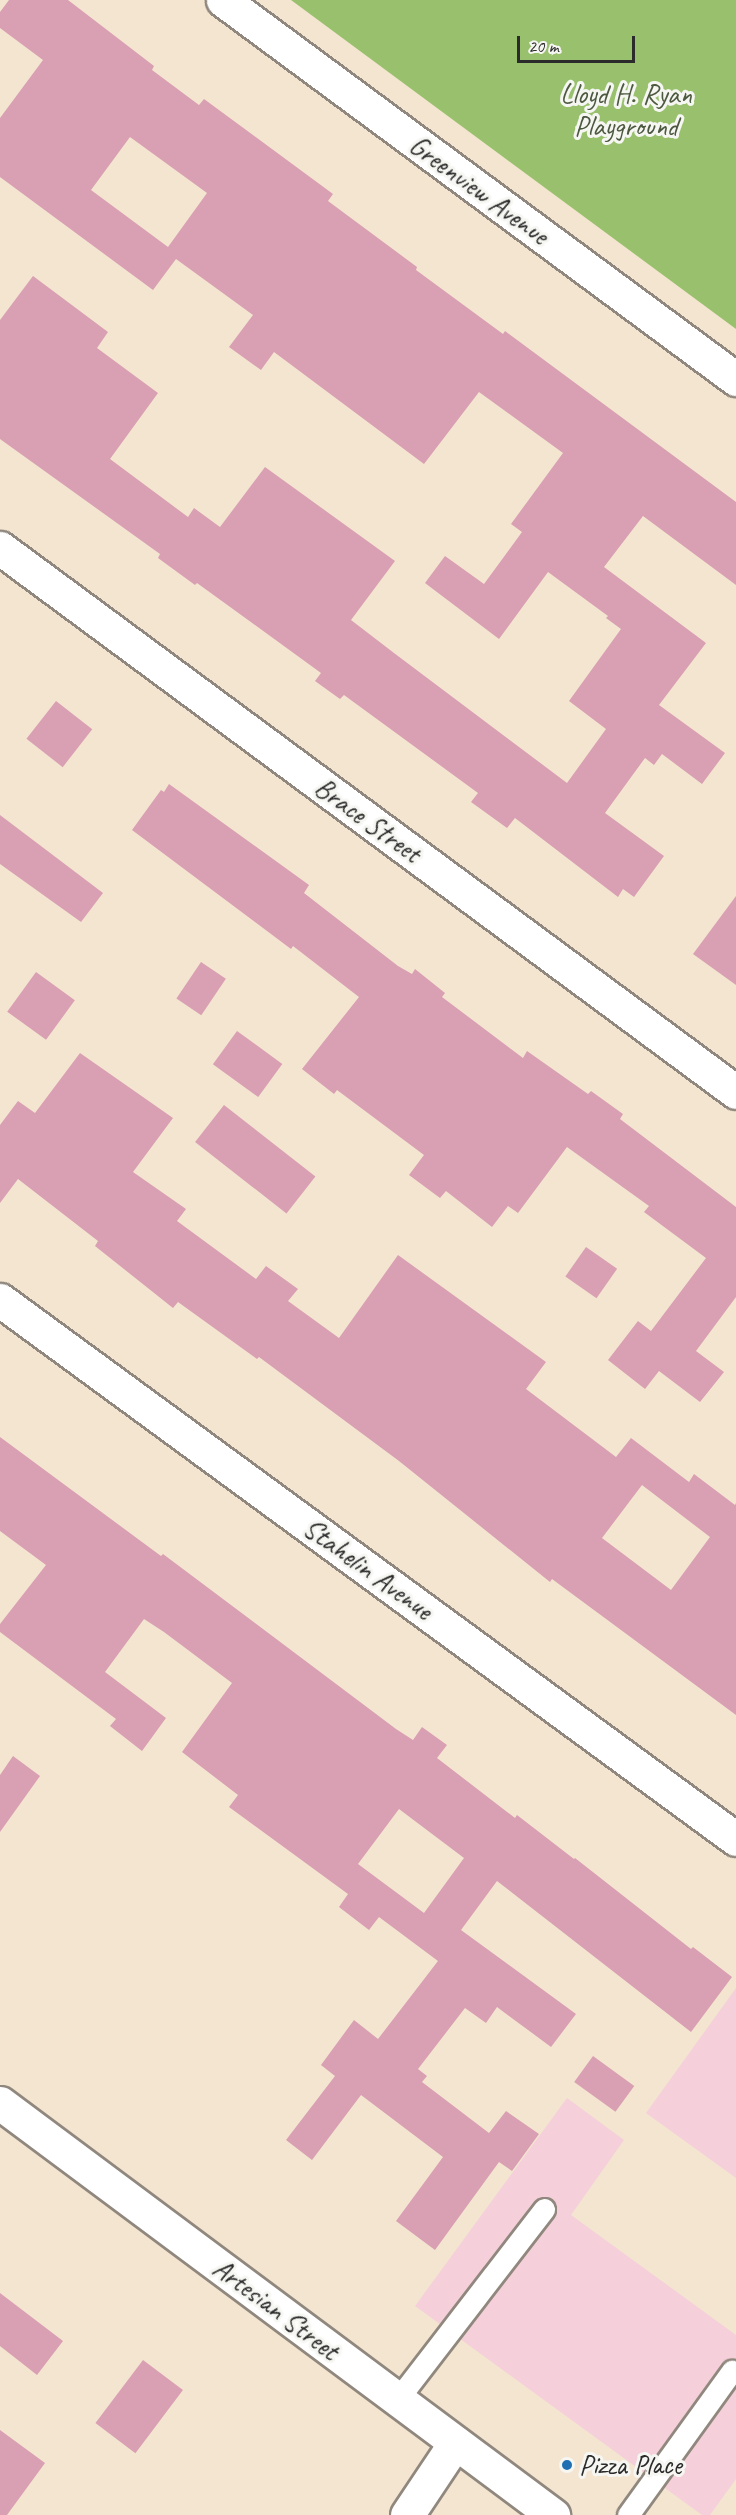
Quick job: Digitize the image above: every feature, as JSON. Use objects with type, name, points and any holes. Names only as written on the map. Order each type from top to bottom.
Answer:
[{"type":"street","name":"Greenview Avenue","points":[[223,0],[736,379]]},
{"type":"street","name":"Brace Street","points":[[0,548],[736,1092]]},
{"type":"street","name":"Stahelin Avenue","points":[[0,1300],[736,1839]]},
{"type":"street","name":"Artesian Street","points":[[0,2103],[553,2515]]},
{"type":"street","points":[[407,2515],[455,2443]]},
{"type":"lane","points":[[397,2400],[544,2209]]},
{"type":"lane","points":[[628,2515],[732,2371]]},
{"type":"shaded area","points":[[736,1988],[736,2178],[646,2113]]},
{"type":"shaded area","points":[[567,2098],[624,2140],[571,2215],[736,2335],[736,2479],[710,2515],[702,2515],[415,2306]]},
{"type":"green space","name":"Lloyd H. Ryan Playground","points":[[291,0],[736,0],[736,329]]},
{"type":"building","points":[[9,0],[68,0],[154,66],[152,70],[199,105],[204,99],[333,194],[328,201],[417,267],[416,270],[503,334],[505,331],[736,502],[736,585],[643,516],[604,567],[706,643],[659,705],[725,753],[702,784],[662,754],[654,765],[645,758],[605,813],[664,856],[634,897],[623,889],[618,897],[515,818],[507,828],[471,802],[478,793],[344,695],[340,699],[315,681],[321,673],[197,583],[195,585],[158,558],[160,554],[0,439],[0,320],[33,276],[108,332],[97,348],[158,393],[110,459],[188,517],[194,508],[220,527],[265,467],[395,561],[351,620],[567,783],[606,729],[569,701],[621,629],[606,618],[608,616],[548,572],[499,639],[425,583],[445,556],[484,584],[522,532],[511,524],[563,453],[479,392],[424,464],[274,352],[261,370],[229,347],[253,315],[176,259],[153,290],[0,177],[0,118],[43,60],[0,28],[0,12]],"holes":[[[130,137],[207,193],[168,247],[91,190]]]},
{"type":"building","points":[[56,701],[92,729],[63,767],[26,739]]},
{"type":"building","points":[[169,784],[309,885],[304,893],[398,966],[412,974],[415,969],[445,993],[442,997],[523,1058],[527,1051],[588,1094],[591,1091],[623,1114],[620,1119],[736,1207],[736,1297],[696,1351],[724,1372],[700,1402],[659,1371],[645,1389],[608,1360],[638,1321],[651,1331],[706,1258],[644,1212],[649,1206],[567,1147],[518,1213],[508,1206],[492,1227],[446,1191],[440,1198],[409,1175],[424,1155],[337,1090],[334,1094],[302,1069],[359,997],[293,946],[291,949],[132,830],[161,790],[164,792]]},
{"type":"building","points":[[0,815],[103,893],[81,922],[0,864]]},
{"type":"building","points":[[736,896],[736,985],[693,954]]},
{"type":"building","points":[[201,962],[226,979],[201,1015],[176,998]]},
{"type":"building","points":[[36,972],[75,1000],[46,1040],[7,1012]]},
{"type":"building","points":[[237,1031],[282,1064],[258,1097],[213,1064]]},
{"type":"building","points":[[80,1053],[173,1118],[133,1172],[186,1209],[177,1221],[256,1279],[266,1266],[298,1289],[288,1301],[339,1338],[398,1255],[546,1362],[526,1389],[616,1457],[631,1438],[689,1482],[694,1474],[735,1505],[736,1503],[736,1715],[552,1579],[550,1582],[399,1461],[259,1357],[257,1359],[178,1302],[173,1308],[95,1246],[98,1241],[18,1179],[0,1203],[0,1125],[18,1101],[35,1113]],"holes":[[[642,1485],[710,1537],[671,1590],[602,1538]]]},
{"type":"building","points":[[224,1105],[315,1176],[286,1213],[195,1142]]},
{"type":"building","points":[[586,1247],[617,1269],[596,1298],[565,1276]]},
{"type":"building","points":[[0,1437],[161,1556],[163,1554],[396,1729],[413,1740],[422,1727],[447,1745],[437,1758],[515,1818],[517,1815],[575,1858],[691,1949],[693,1947],[732,1977],[691,2032],[497,1881],[461,1930],[576,2014],[551,2047],[497,2007],[486,2023],[465,2008],[418,2069],[427,2076],[422,2082],[489,2133],[506,2111],[539,2134],[512,2171],[499,2162],[435,2250],[396,2221],[443,2157],[361,2095],[312,2160],[286,2140],[335,2076],[321,2065],[354,2020],[378,2039],[438,1961],[379,1917],[369,1930],[339,1907],[348,1894],[229,1807],[238,1795],[182,1752],[232,1683],[144,1619],[105,1672],[166,1718],[142,1751],[110,1726],[116,1719],[0,1632],[0,1624],[46,1565],[0,1531]],"holes":[[[399,1809],[464,1858],[424,1913],[358,1864]]]},
{"type":"building","points":[[13,1756],[40,1776],[0,1832],[0,1775]]},
{"type":"building","points":[[593,2056],[634,2086],[615,2112],[574,2082]]},
{"type":"building","points":[[0,2293],[63,2341],[37,2375],[0,2346]]},
{"type":"building","points":[[143,2360],[183,2390],[135,2453],[95,2423]]},
{"type":"building","points":[[0,2430],[45,2463],[7,2515],[0,2515]]},
{"type":"place","name":"Pizza Place","points":[[567,2465]]}]
